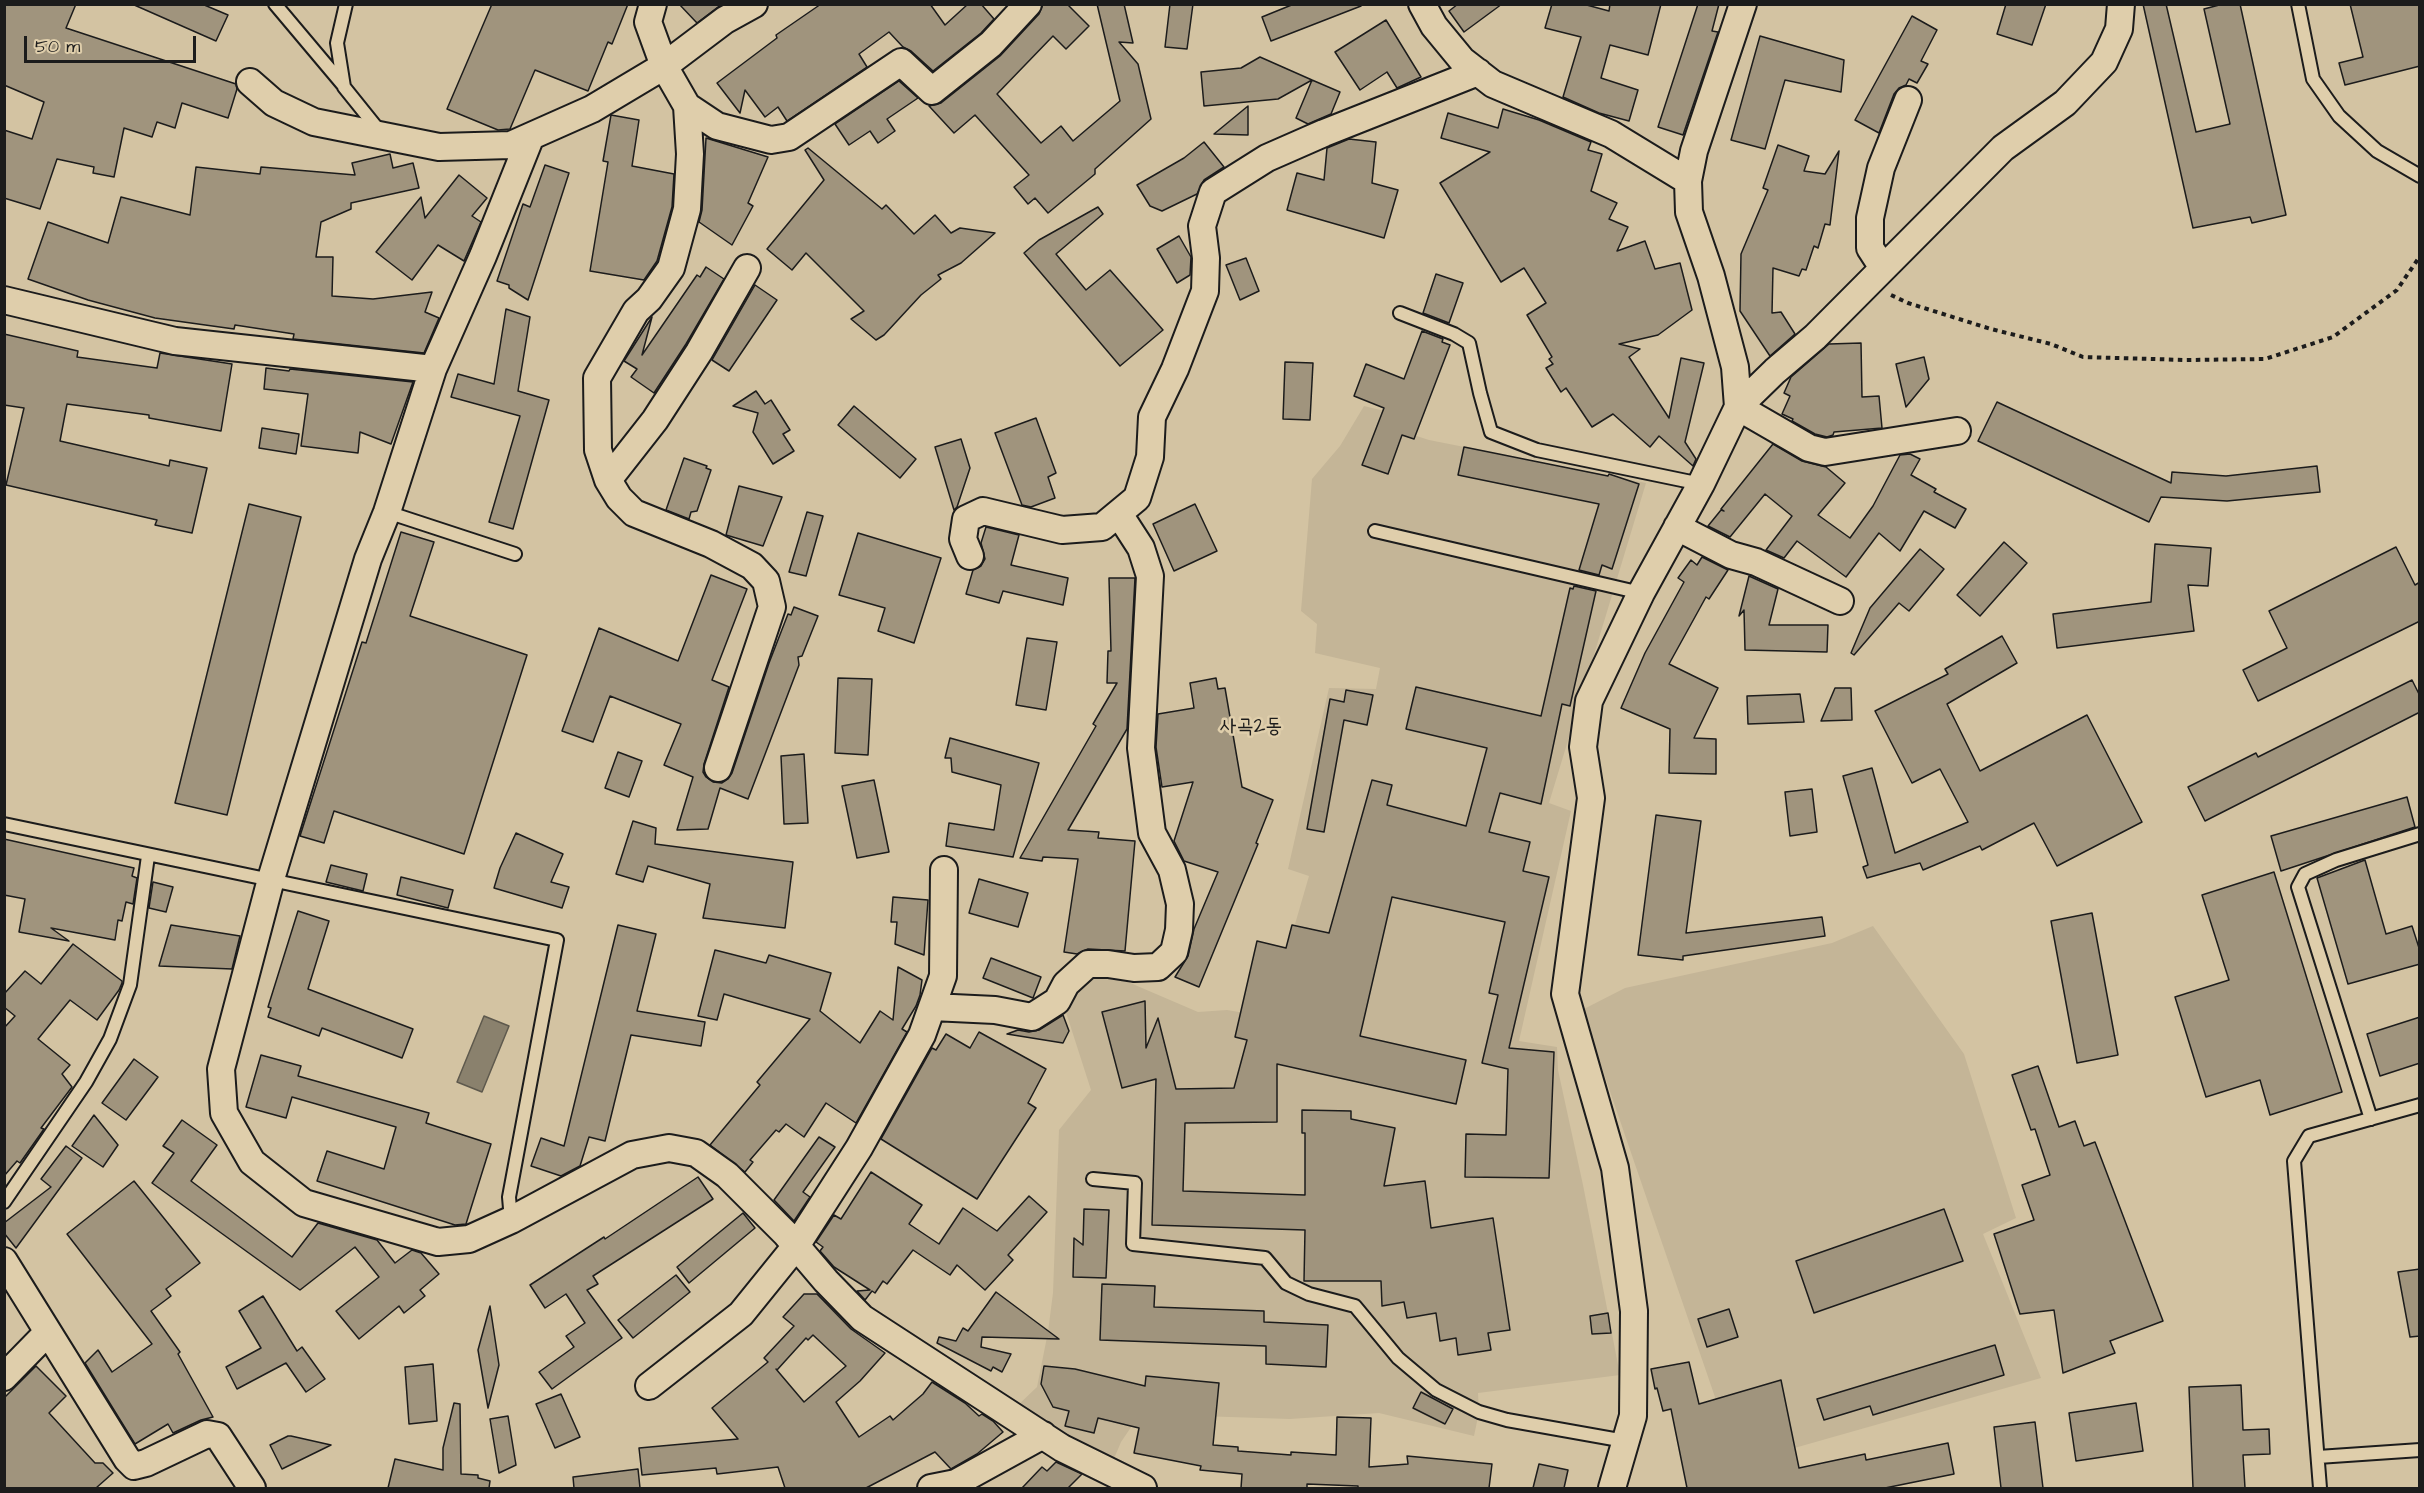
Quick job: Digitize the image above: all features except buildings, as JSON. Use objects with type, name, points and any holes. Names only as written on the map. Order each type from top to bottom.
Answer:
[{"type":"street","points":[[653,4],[648,22],[664,66],[687,106],[690,154],[687,209],[671,268],[650,299],[636,311],[597,378],[597,450],[608,480],[619,498],[634,513],[711,544],[752,566],[766,581],[772,607],[718,768]]},
{"type":"street","points":[[250,82],[274,103],[314,122],[439,147],[511,145],[592,109],[664,66],[725,20],[754,4]]},
{"type":"street","points":[[687,106],[717,126],[771,140],[789,137],[901,62],[932,92],[991,44],[1028,4]]},
{"type":"street","points":[[1422,4],[1434,26],[1462,60],[1493,84],[1611,134],[1688,182]]},
{"type":"street","points":[[1737,407],[1735,367],[1711,276],[1689,212],[1688,182],[1694,151],[1743,4]]},
{"type":"street","points":[[1620,1484],[1625,1441],[1633,1416],[1634,1311],[1615,1168],[1565,994],[1591,798],[1583,747],[1588,701],[1641,593],[1701,484],[1737,407],[1815,338],[2003,148],[2065,103],[2104,62],[2119,29],[2121,4]]},
{"type":"street","points":[[970,556],[963,539],[966,519],[983,511],[1025,519],[1062,530],[1102,527],[1137,498],[1150,457],[1152,417],[1205,291],[1206,258],[1202,226],[1213,192],[1267,158],[1478,72]]},
{"type":"street","points":[[1875,276],[1870,248],[1870,218],[1881,168],[1908,100]]},
{"type":"street","points":[[531,136],[483,256],[433,369],[387,512],[368,559],[271,879],[221,1069],[224,1113],[252,1162],[304,1203],[438,1242],[469,1239],[511,1220],[632,1155],[669,1148],[696,1152],[728,1175],[862,1318],[1043,1435],[1143,1488]]},
{"type":"street","points":[[608,480],[655,420],[699,352],[747,268]]},
{"type":"street","points":[[4,300],[174,341],[433,369]]},
{"type":"street","points":[[1737,407],[1809,448],[1825,452],[1957,431]]},
{"type":"street","points":[[932,1007],[996,1010],[1032,1017],[1057,1001],[1066,984],[1088,964],[1134,968],[1158,967],[1174,951],[1179,930],[1180,904],[1172,870],[1152,833],[1141,748],[1150,576],[1141,548],[1119,514]]},
{"type":"street","points":[[1677,527],[1731,555],[1756,562],[1840,601]]},
{"type":"street","points":[[649,1386],[741,1314],[796,1246],[859,1148],[922,1035],[943,976],[944,870]]},
{"type":"street","points":[[4,1262],[127,1459],[134,1466],[146,1463],[207,1434],[218,1436],[252,1488]]},
{"type":"street","points":[[4,1377],[48,1332]]},
{"type":"street","points":[[931,1488],[956,1483],[1043,1435]]},
{"type":"lane","points":[[275,4],[369,114],[384,136]]},
{"type":"lane","points":[[344,87],[337,43],[346,4]]},
{"type":"lane","points":[[2298,4],[2313,79],[2326,98],[2339,116],[2378,151],[2420,176]]},
{"type":"lane","points":[[1400,313],[1454,334],[1469,344],[1491,432],[1537,450],[1701,484]]},
{"type":"lane","points":[[387,512],[515,554]]},
{"type":"lane","points":[[1376,531],[1641,593]]},
{"type":"lane","points":[[4,824],[557,940],[509,1197],[511,1220]]},
{"type":"lane","points":[[2371,1119],[2298,887],[2305,874],[2336,861],[2420,834]]},
{"type":"lane","points":[[4,1202],[86,1082],[111,1039],[130,985],[148,856]]},
{"type":"lane","points":[[2320,1488],[2294,1161],[2309,1137],[2420,1105]]},
{"type":"lane","points":[[1093,1179],[1135,1183],[1133,1244],[1265,1258],[1286,1283],[1309,1293],[1355,1306],[1398,1358],[1436,1390],[1479,1412],[1507,1420],[1625,1441]]},
{"type":"lane","points":[[2318,1457],[2420,1450]]},
{"type":"path","points":[[1875,276],[1908,303],[2051,344],[2083,357],[2186,360],[2265,359],[2333,338],[2397,290],[2420,256]]},
{"type":"shaded area","points":[[1364,406],[1401,415],[1395,429],[1429,440],[1646,483],[1549,803],[1571,811],[1519,1041],[1557,1047],[1558,1070],[1620,1375],[1478,1393],[1479,1412],[1474,1436],[1379,1413],[1290,1419],[1140,1414],[1121,1442],[1113,1461],[1015,1408],[1037,1387],[1048,1332],[1053,1293],[1059,1130],[1091,1090],[1063,1003],[1100,970],[1198,1012],[1227,1010],[1268,1017],[1309,876],[1288,869],[1329,688],[1376,689],[1380,668],[1315,653],[1317,624],[1301,611],[1312,479],[1340,446]]},
{"type":"shaded area","points":[[1873,926],[1964,1054],[2016,1218],[1983,1234],[2041,1378],[1738,1464],[1582,1010],[1625,988],[1832,943]]},
{"type":"shaded area","points":[[484,1016],[509,1026],[482,1092],[457,1082]]},
{"type":"district","name":"사곡2동","points":[[1251,728]]}]
